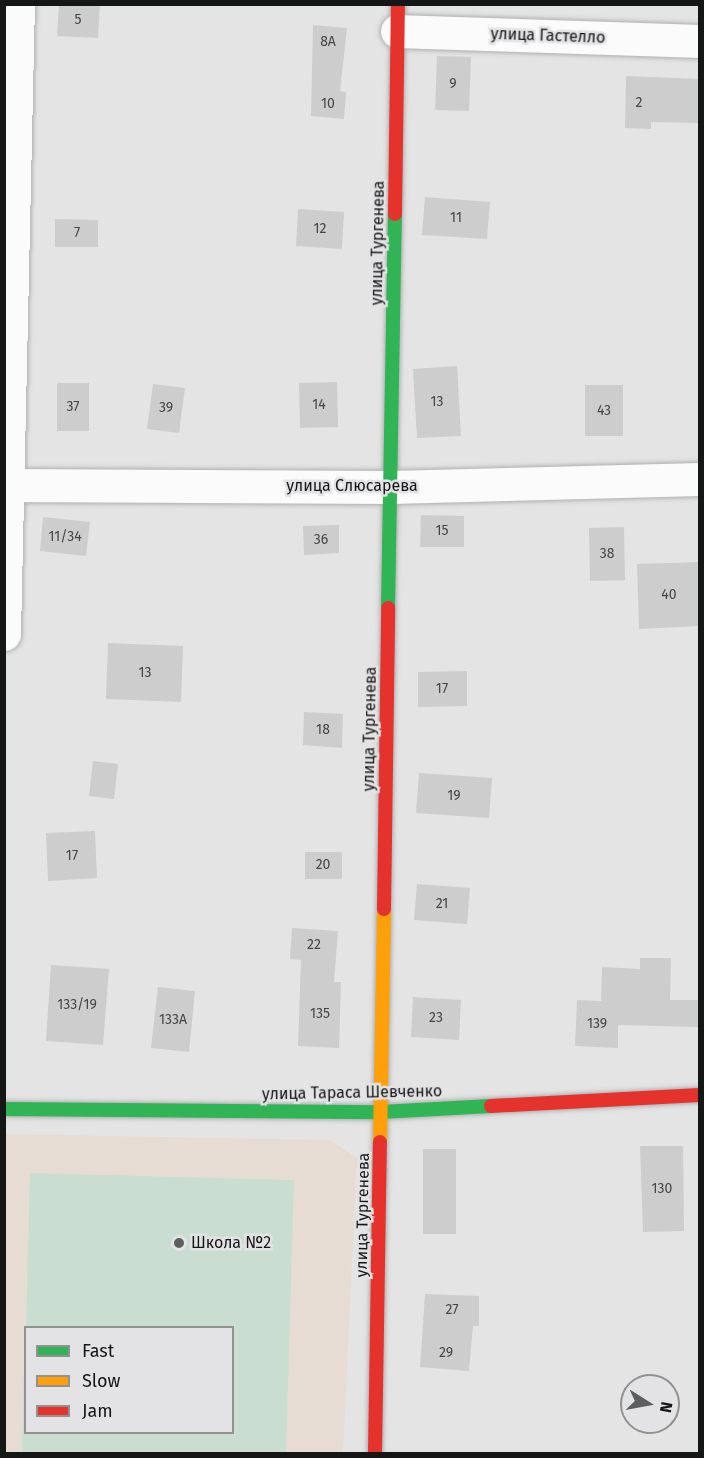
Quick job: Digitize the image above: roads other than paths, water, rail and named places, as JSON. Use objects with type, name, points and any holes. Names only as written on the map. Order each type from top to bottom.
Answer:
[{"type":"main road","name":"улица Тургенева","points":[[375,1454],[397,18]]},
{"type":"main road","name":"улица Тараса Шевченко","points":[[4,1109],[381,1112],[699,1095]]},
{"type":"street","points":[[4,634],[18,4]]},
{"type":"street","name":"улица Гастелло","points":[[397,18],[699,41]]},
{"type":"street","name":"улица Слюсарева","points":[[6,485],[390,487],[699,479]]},
{"type":"place","name":"Школа №2","points":[[179,1243]]}]
